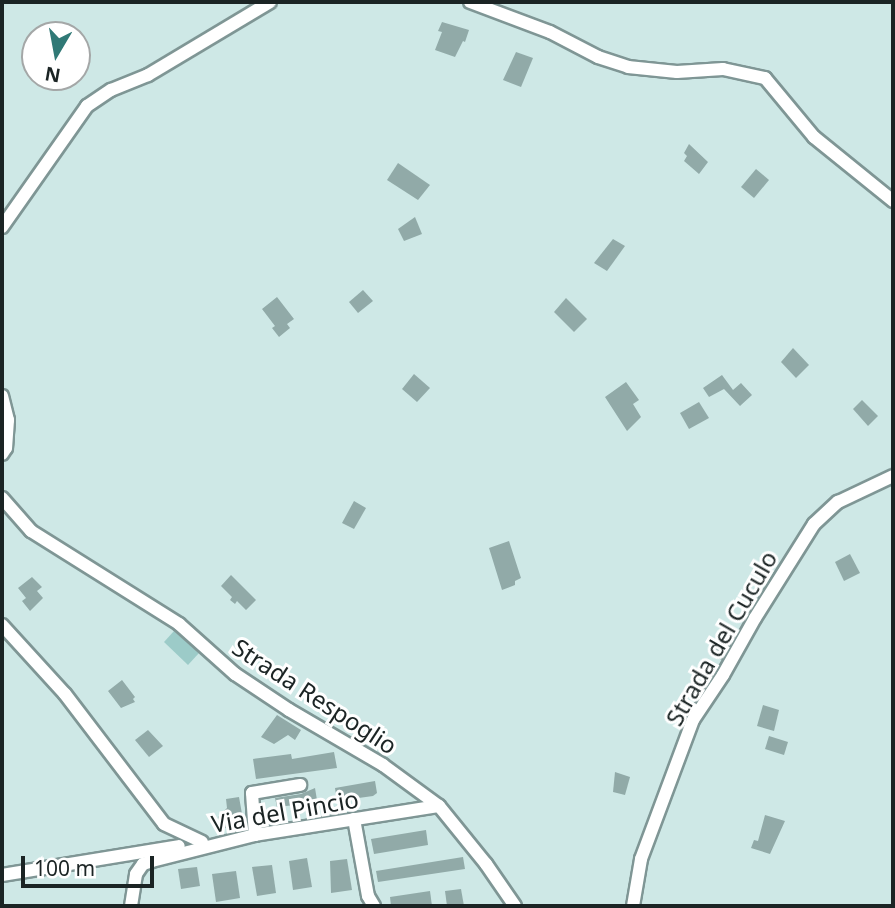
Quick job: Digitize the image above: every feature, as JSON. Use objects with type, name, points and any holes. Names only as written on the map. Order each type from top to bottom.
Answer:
[{"type":"street","points":[[2,227],[87,106],[111,90],[148,75],[270,2]]},
{"type":"street","points":[[470,2],[550,32],[598,57],[628,67],[677,72],[723,69],[765,78],[814,136],[893,201]]},
{"type":"street","points":[[2,396],[8,420],[6,448],[2,454]]},
{"type":"street","name":"Strada del Cuculo","points":[[633,906],[641,859],[693,720],[814,524],[838,502],[893,476]]},
{"type":"street","name":"Strada Respoglio","points":[[2,498],[31,531],[179,624],[234,674],[383,765],[439,806],[486,864],[514,906]]},
{"type":"street","points":[[2,625],[65,694],[164,824],[202,842]]},
{"type":"street","points":[[255,835],[252,793],[300,785]]},
{"type":"street","name":"Via del Pincio","points":[[131,906],[136,874],[143,864],[255,835],[439,806]]},
{"type":"street","points":[[354,819],[368,896],[374,906]]},
{"type":"street","points":[[2,875],[235,839]]},
{"type":"shaded area","points":[[174,631],[199,653],[188,665],[164,642]]},
{"type":"building","points":[[442,22],[469,30],[455,57],[435,50],[442,32],[438,31]]},
{"type":"building","points":[[516,52],[533,58],[521,87],[503,80]]},
{"type":"building","points":[[689,144],[708,162],[699,174],[684,161],[687,156],[684,153]]},
{"type":"building","points":[[398,163],[430,185],[418,200],[387,180]]},
{"type":"building","points":[[756,169],[769,180],[754,198],[741,187]]},
{"type":"building","points":[[415,217],[422,234],[404,241],[398,229]]},
{"type":"building","points":[[613,239],[625,246],[607,271],[594,263]]},
{"type":"building","points":[[363,290],[373,301],[358,313],[349,302]]},
{"type":"building","points":[[277,297],[294,319],[287,324],[290,328],[279,337],[272,328],[275,326],[262,309]]},
{"type":"building","points":[[566,298],[587,319],[574,332],[554,312]]},
{"type":"building","points":[[793,348],[809,365],[796,378],[781,362]]},
{"type":"building","points":[[414,374],[430,388],[417,402],[402,389]]},
{"type":"building","points":[[722,375],[733,390],[741,383],[752,395],[740,406],[724,389],[709,397],[703,388]]},
{"type":"building","points":[[626,382],[639,400],[633,404],[641,417],[627,431],[605,397]]},
{"type":"building","points":[[862,400],[878,416],[868,426],[853,409]]},
{"type":"building","points":[[699,402],[709,418],[689,429],[680,413]]},
{"type":"building","points":[[354,501],[366,508],[354,529],[342,523]]},
{"type":"building","points":[[509,541],[521,578],[515,581],[515,585],[502,590],[489,548]]},
{"type":"building","points":[[850,554],[860,573],[844,581],[835,562]]},
{"type":"building","points":[[231,575],[256,600],[246,610],[237,601],[235,604],[230,600],[232,597],[221,586]]},
{"type":"building","points":[[32,577],[42,587],[37,591],[43,598],[30,611],[22,601],[26,598],[18,588]]},
{"type":"building","points":[[718,636],[731,642],[722,660],[710,655]]},
{"type":"building","points":[[122,680],[135,697],[135,702],[121,708],[108,691]]},
{"type":"building","points":[[763,705],[779,710],[774,731],[757,726]]},
{"type":"building","points":[[277,715],[301,730],[295,740],[288,735],[274,744],[261,737]]},
{"type":"building","points":[[148,730],[163,746],[149,757],[135,740]]},
{"type":"building","points":[[769,736],[788,742],[784,755],[765,749]]},
{"type":"building","points":[[334,752],[337,768],[256,779],[253,759],[291,754],[292,759]]},
{"type":"building","points":[[615,772],[630,777],[625,795],[613,792]]},
{"type":"building","points":[[375,781],[377,793],[373,796],[337,801],[335,788]]},
{"type":"building","points":[[315,788],[317,800],[313,803],[277,807],[275,798],[301,794]]},
{"type":"building","points":[[239,797],[244,825],[220,829],[218,817],[227,808],[226,799]]},
{"type":"building","points":[[765,815],[785,821],[770,854],[751,848],[754,840],[758,841]]},
{"type":"building","points":[[426,830],[428,845],[374,854],[371,839]]},
{"type":"building","points":[[463,857],[465,869],[378,882],[376,871]]},
{"type":"building","points":[[307,858],[312,887],[293,890],[289,861]]},
{"type":"building","points":[[347,859],[352,890],[331,893],[330,861]]},
{"type":"building","points":[[272,865],[276,893],[257,896],[252,867]]},
{"type":"building","points":[[197,867],[200,886],[181,889],[178,869]]},
{"type":"building","points":[[236,871],[240,898],[216,902],[212,874]]},
{"type":"building","points":[[461,889],[464,906],[447,906],[445,891]]},
{"type":"building","points":[[430,891],[432,906],[391,906],[390,897]]}]
